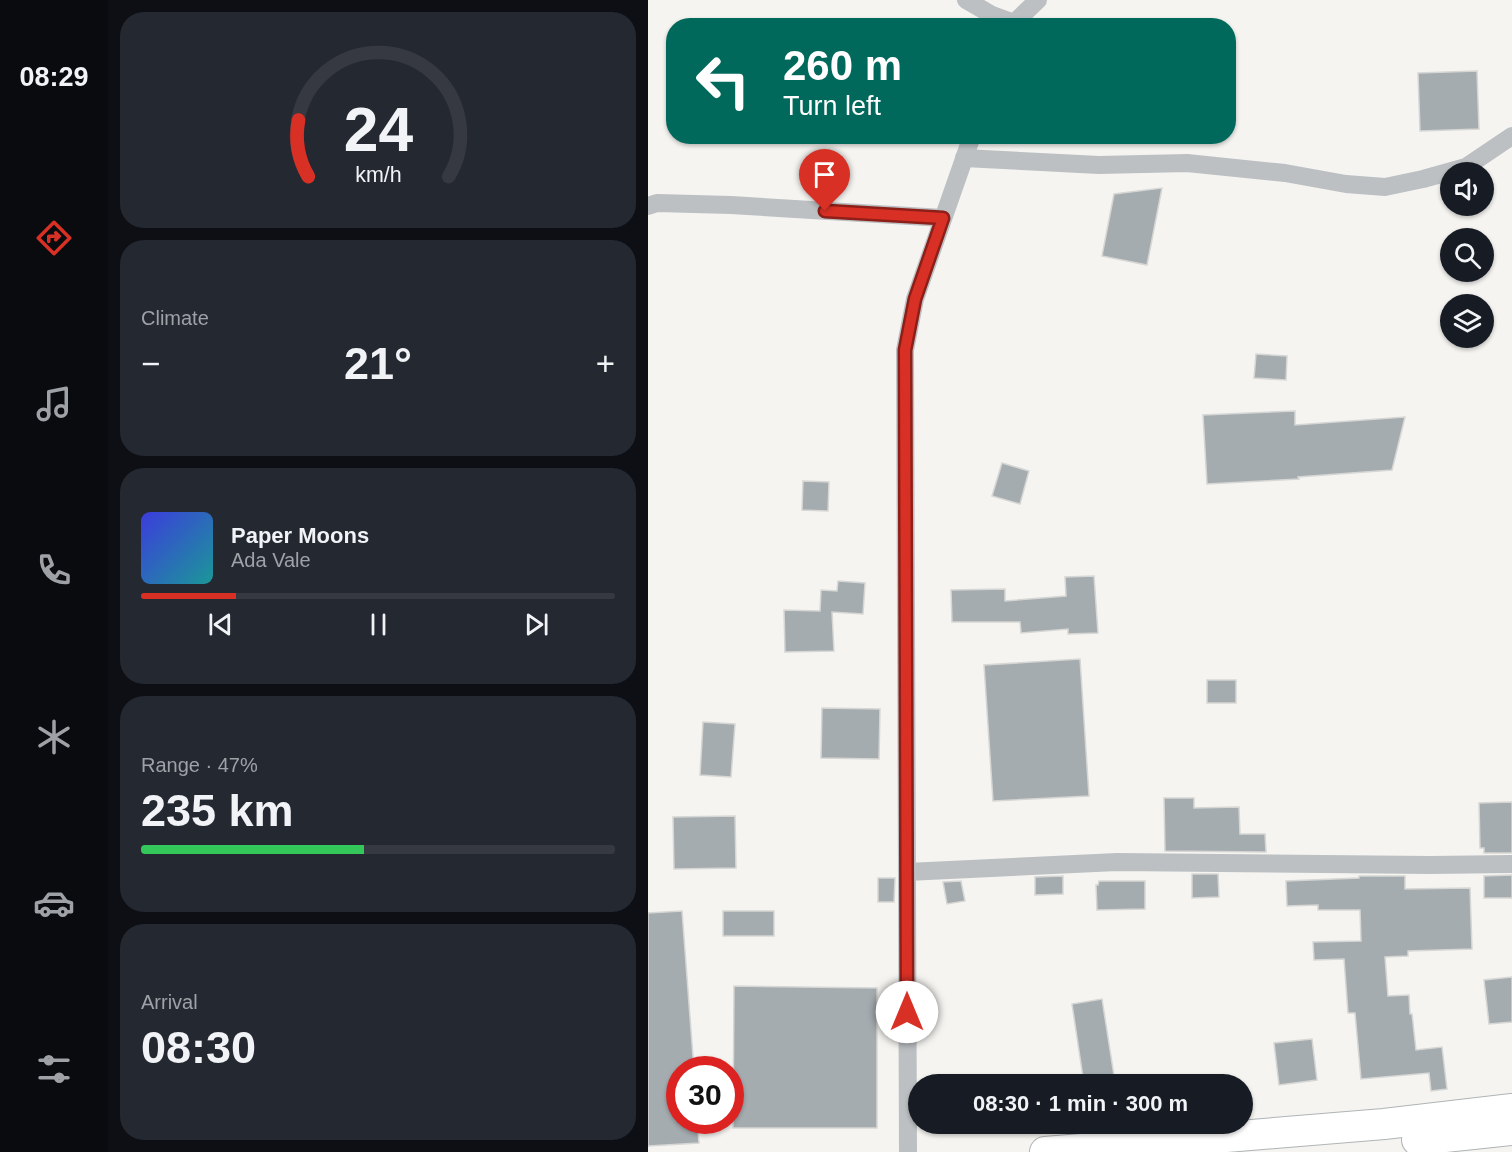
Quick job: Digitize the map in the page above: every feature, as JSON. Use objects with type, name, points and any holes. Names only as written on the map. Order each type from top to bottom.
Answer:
[{"type":"highway","points":[[1300,1152],[1512,1109]]},
{"type":"highway","points":[[1045,1152],[1385,1134],[1512,1130]]},
{"type":"street","points":[[966,0],[1000,18]]},
{"type":"street","points":[[1019,18],[1038,0]]},
{"type":"street","points":[[964,158],[1099,165],[1187,163],[1286,172],[1346,184],[1385,187],[1466,167],[1512,136]]},
{"type":"street","points":[[908,1152],[905,350],[915,299],[969,144]]},
{"type":"street","points":[[648,206],[657,203],[731,205],[943,218]]},
{"type":"street","points":[[907,872],[1117,862],[1512,864]]},
{"type":"building","points":[[1477,71],[1479,129],[1420,131],[1418,73]]},
{"type":"building","points":[[1162,188],[1147,265],[1102,256],[1114,194]]},
{"type":"building","points":[[1256,354],[1287,356],[1286,380],[1254,378]]},
{"type":"building","points":[[1295,411],[1295,425],[1405,417],[1392,470],[1298,477],[1299,479],[1207,484],[1203,415]]},
{"type":"building","points":[[1002,463],[1029,471],[1020,504],[992,496]]},
{"type":"building","points":[[803,481],[829,482],[828,511],[802,510]]},
{"type":"building","points":[[1094,576],[1098,633],[1068,634],[1068,629],[1021,633],[1020,622],[952,622],[951,590],[1005,589],[1005,601],[1066,596],[1065,577]]},
{"type":"building","points":[[838,581],[865,583],[863,614],[832,612],[834,651],[785,652],[784,610],[820,611],[821,590],[837,591]]},
{"type":"building","points":[[1080,659],[1089,796],[993,801],[984,665]]},
{"type":"building","points":[[1207,680],[1236,680],[1236,703],[1207,703]]},
{"type":"building","points":[[822,708],[880,709],[879,759],[821,758]]},
{"type":"building","points":[[703,722],[735,724],[731,777],[700,775]]},
{"type":"building","points":[[1164,798],[1194,798],[1194,808],[1239,807],[1240,834],[1265,834],[1266,852],[1165,851]]},
{"type":"building","points":[[1512,802],[1512,853],[1484,853],[1484,848],[1480,848],[1479,803]]},
{"type":"building","points":[[735,816],[736,868],[674,869],[673,817]]},
{"type":"building","points":[[1192,874],[1218,874],[1219,897],[1192,898]]},
{"type":"building","points":[[1512,875],[1512,898],[1484,898],[1484,876]]},
{"type":"building","points":[[1063,876],[1063,894],[1035,895],[1035,877]]},
{"type":"building","points":[[1359,876],[1405,876],[1405,889],[1470,888],[1472,949],[1408,951],[1408,956],[1385,957],[1388,996],[1409,995],[1416,1050],[1442,1047],[1447,1089],[1431,1091],[1429,1073],[1361,1079],[1355,1013],[1348,1013],[1344,959],[1314,960],[1313,942],[1361,941],[1360,910],[1318,910],[1318,905],[1287,906],[1286,881],[1359,878]]},
{"type":"building","points":[[878,878],[895,878],[894,902],[878,902]]},
{"type":"building","points":[[961,881],[965,901],[947,904],[943,882]]},
{"type":"building","points":[[1099,881],[1145,881],[1145,909],[1097,910],[1096,885]]},
{"type":"building","points":[[682,911],[693,1056],[666,1056],[666,1134],[698,1134],[699,1143],[648,1146],[648,913]]},
{"type":"building","points":[[723,911],[774,911],[774,936],[723,936]]},
{"type":"building","points":[[1512,977],[1512,1022],[1489,1024],[1484,980]]},
{"type":"building","points":[[734,986],[877,988],[877,1128],[744,1128],[744,1056],[734,1056]]},
{"type":"building","points":[[1102,999],[1114,1074],[1082,1074],[1072,1004]]},
{"type":"building","points":[[1312,1039],[1317,1080],[1279,1085],[1274,1043]]},
{"type":"route","points":[[825,211],[943,218],[915,299],[905,350],[907,1012]]}]
